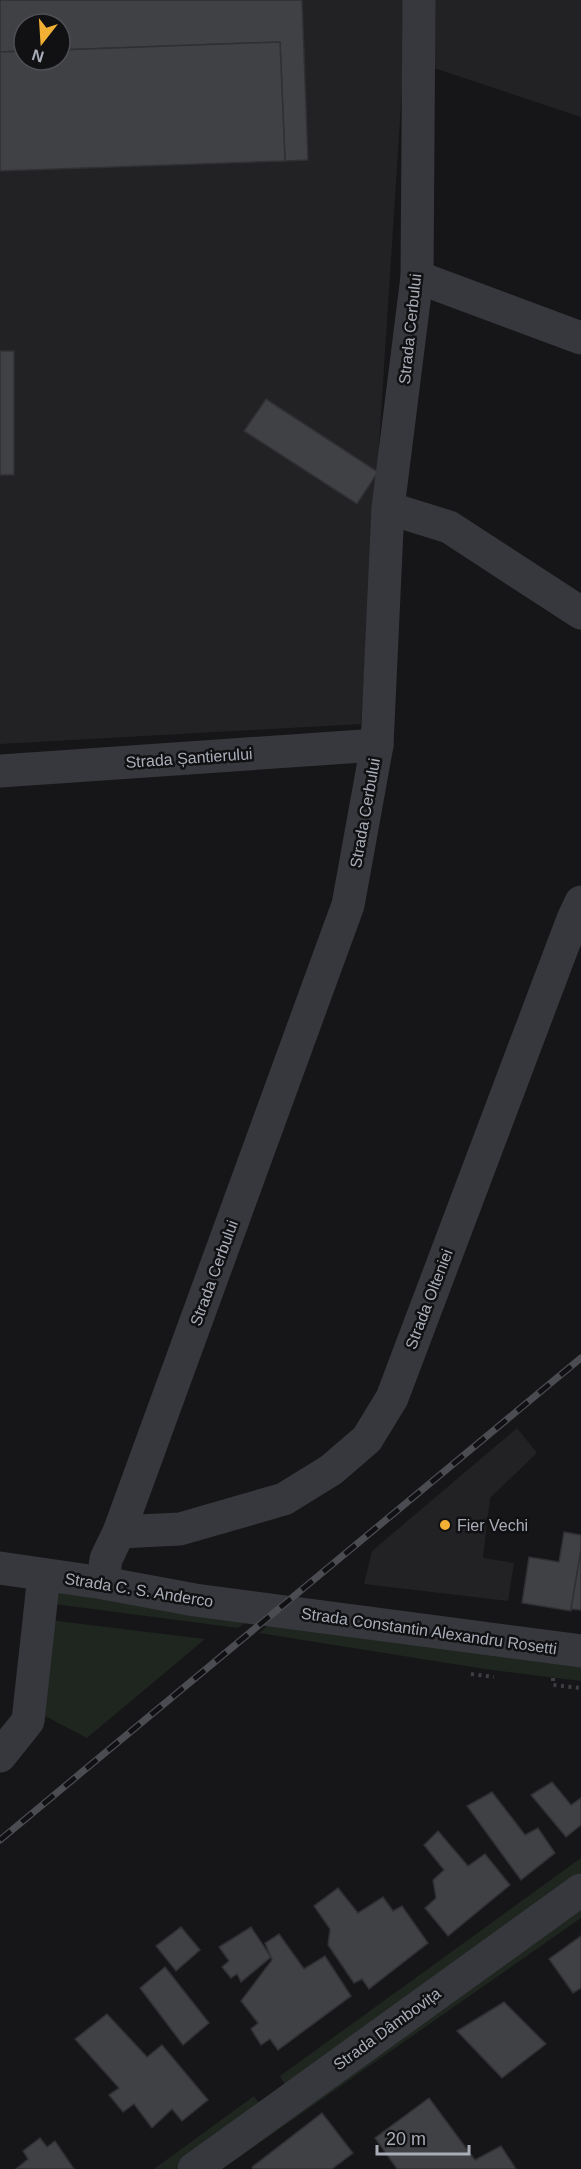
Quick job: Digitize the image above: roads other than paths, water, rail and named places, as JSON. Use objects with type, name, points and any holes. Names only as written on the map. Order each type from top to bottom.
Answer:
[{"type":"street","name":"Strada Cerbului","points":[[103,1583],[106,1560],[119,1532],[348,905],[377,745],[388,508],[417,277],[419,0]]},
{"type":"street","points":[[417,277],[581,338]]},
{"type":"street","points":[[388,508],[449,527],[581,613]]},
{"type":"street","name":"Strada Șantierului","points":[[0,771],[377,745]]},
{"type":"street","name":"Strada Olteniei","points":[[119,1532],[180,1529],[284,1499],[331,1470],[367,1439],[392,1398],[581,902]]},
{"type":"street","name":"Strada C. S. Anderco","points":[[0,1568],[103,1583],[195,1600],[278,1610]]},
{"type":"street","points":[[0,1756],[28,1721],[44,1575]]},
{"type":"street","name":"Strada Constantin Alexandru Rosetti","points":[[278,1610],[581,1651]]},
{"type":"street","name":"Strada Dâmbovița","points":[[209,2165],[581,1890]]},
{"type":"railway","points":[[0,1840],[581,1358]]},
{"type":"place","name":"Fier Vechi","points":[[445,1525]]}]
